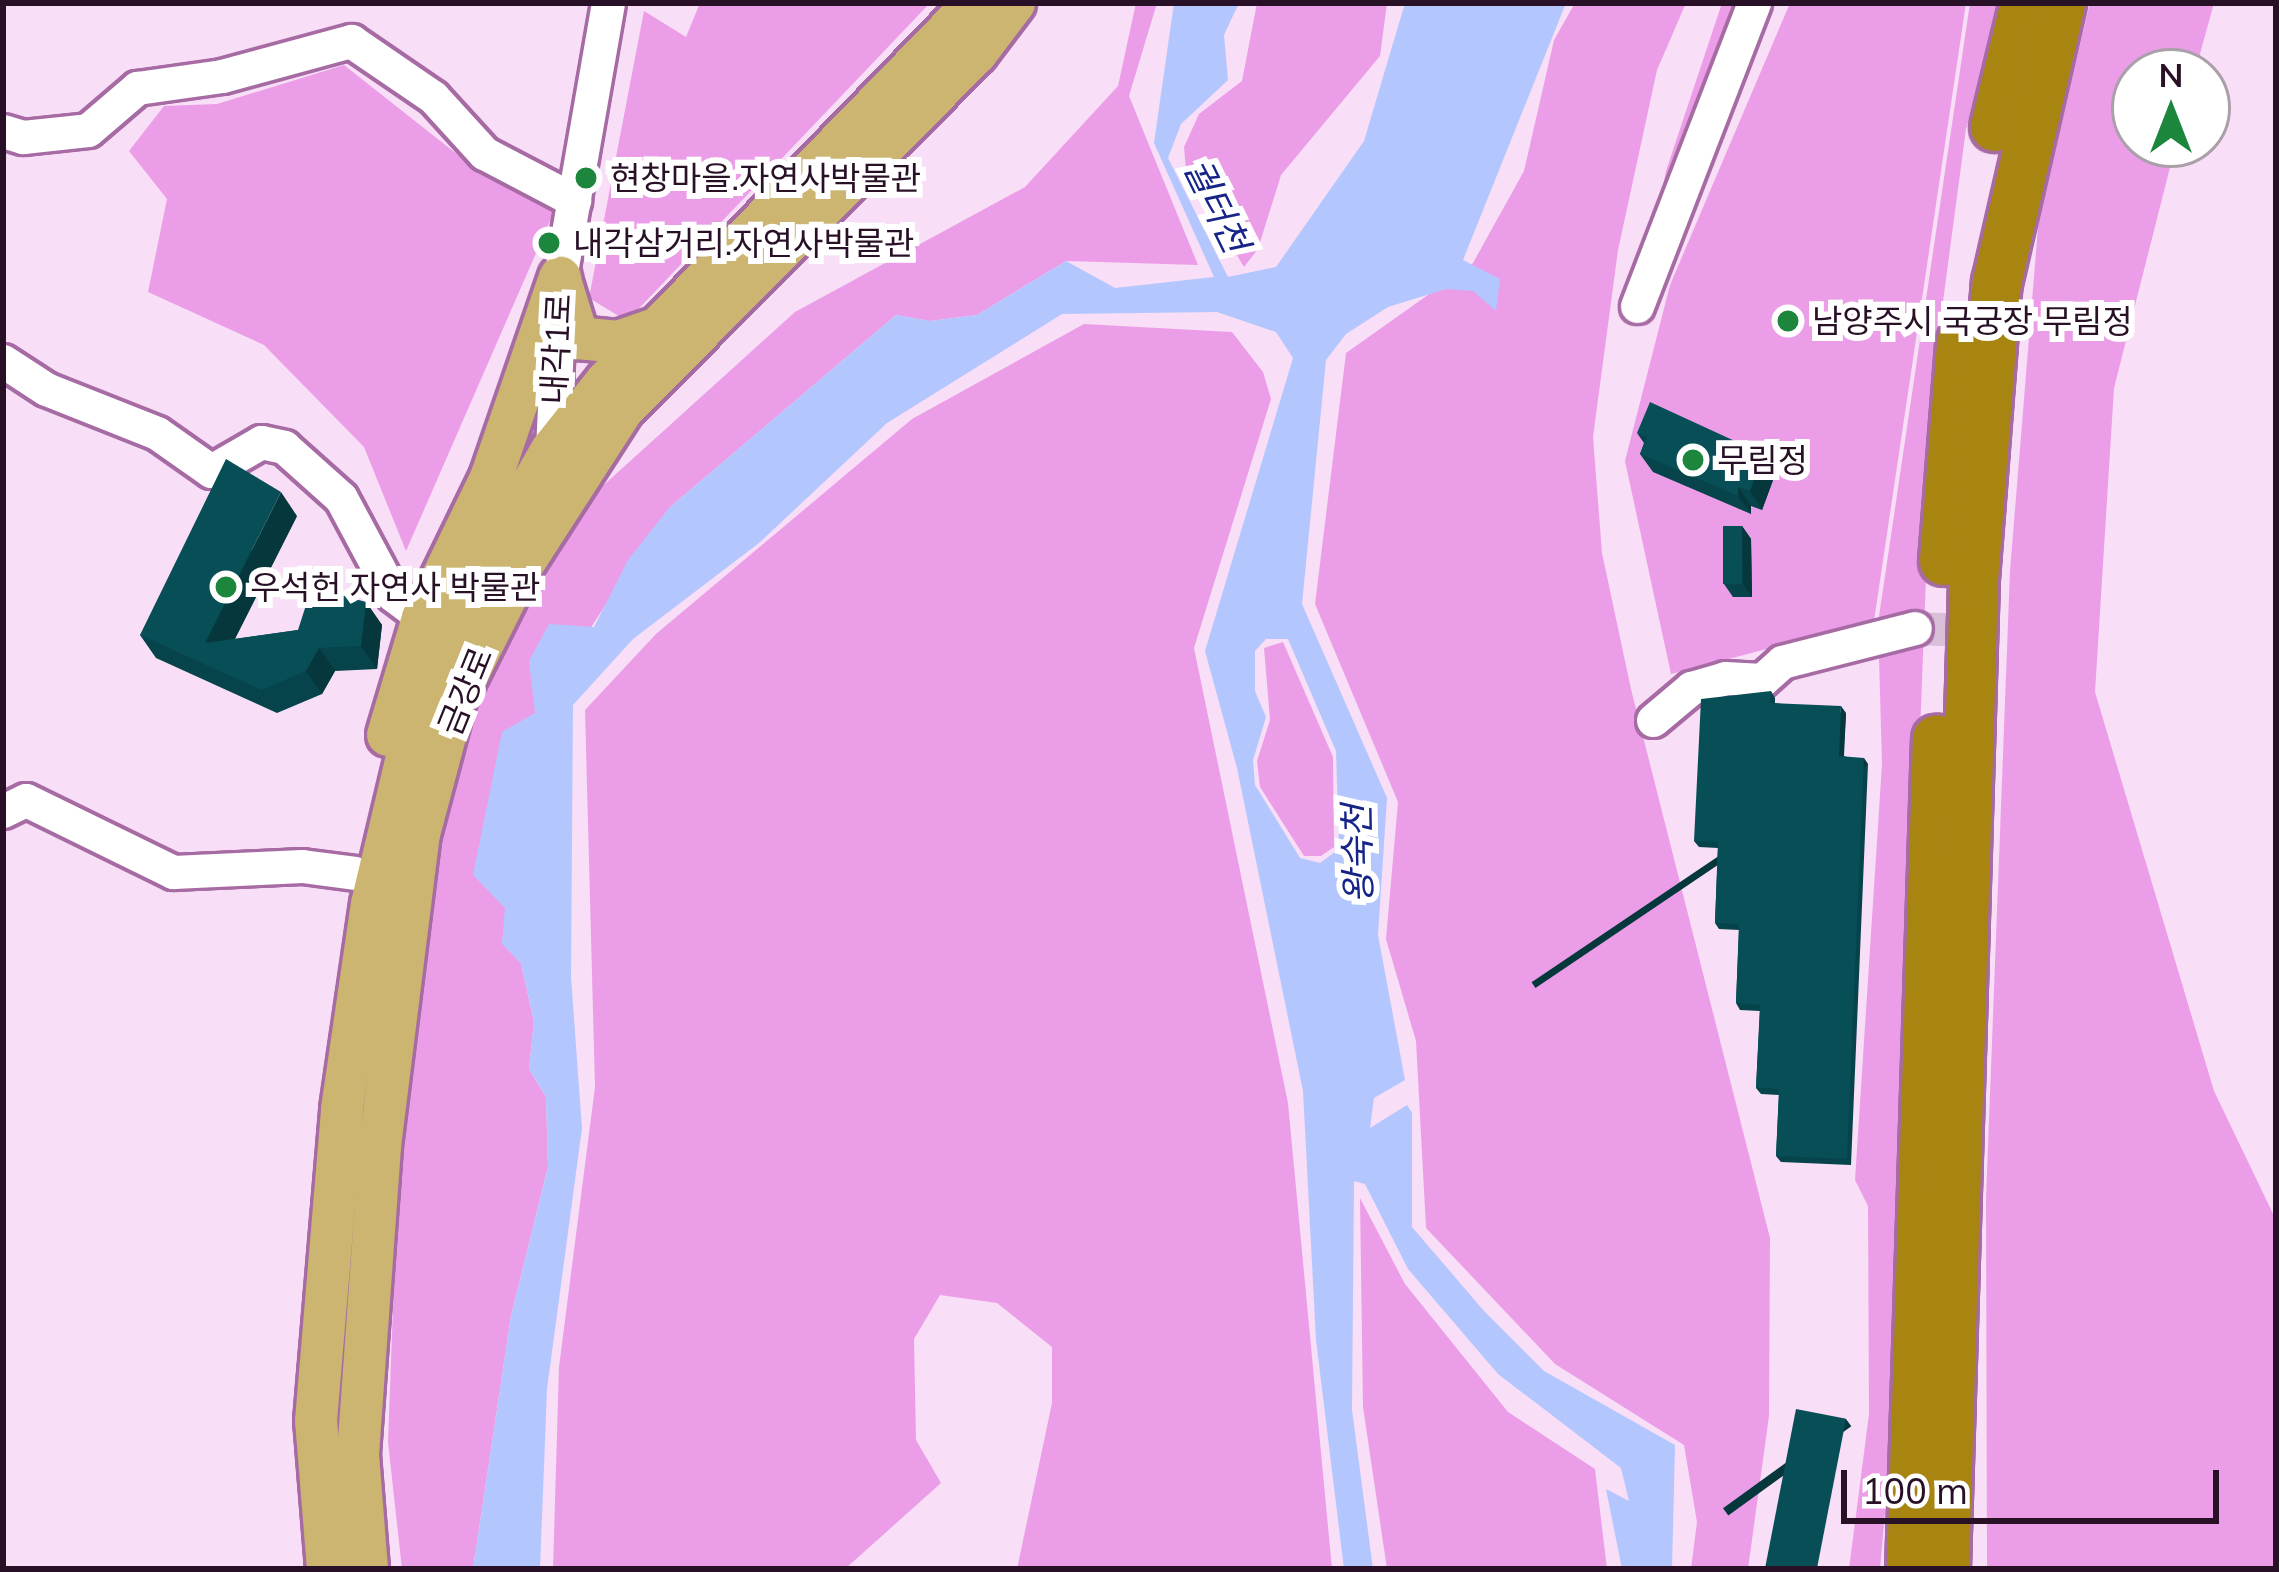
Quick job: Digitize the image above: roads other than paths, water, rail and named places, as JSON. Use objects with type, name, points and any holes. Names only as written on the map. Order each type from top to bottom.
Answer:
[{"type":"highway","points":[[1928,1560],[1948,469],[1989,149],[2025,3]]},
{"type":"highway","points":[[1928,1560],[1974,579],[1997,283],[2061,3]]},
{"type":"main road","name":"금강로","points":[[328,1569],[316,1421],[342,1109],[372,904],[412,736],[478,578],[658,327],[975,3]]},
{"type":"main road","name":"금강로","points":[[367,1569],[361,1407],[380,1146],[419,834],[455,699],[563,462],[622,410],[976,53],[1014,3]]},
{"type":"main road","points":[[560,278],[578,338],[618,342],[658,327]]},
{"type":"main road","points":[[342,1109],[335,1044],[355,873],[423,619],[490,478],[560,278]]},
{"type":"street","name":"내각1로","points":[[563,462],[560,278],[608,3]]},
{"type":"street","points":[[1637,306],[1754,3]]},
{"type":"street","points":[[3,131],[22,137],[88,130],[136,88],[222,76],[351,41],[433,97],[484,153],[574,200]]},
{"type":"street","points":[[3,361],[46,389],[157,433],[211,471],[261,442],[284,447],[340,498],[392,595],[423,619]]},
{"type":"street","points":[[1653,720],[1691,688],[1725,678],[1762,680],[1782,662],[1871,645],[1900,627],[1915,628]]},
{"type":"street","points":[[3,811],[26,800],[173,872],[302,866],[355,873]]},
{"type":"water","name":"왕숙천","points":[[1174,3],[1239,3],[1224,35],[1228,80],[1181,124],[1168,158],[1228,277],[1276,267],[1364,141],[1405,3],[1566,3],[1463,260],[1500,279],[1496,311],[1473,291],[1446,289],[1388,307],[1346,334],[1326,360],[1302,604],[1387,798],[1378,935],[1405,1080],[1374,1098],[1370,1128],[1407,1105],[1412,1113],[1412,1227],[1484,1311],[1544,1371],[1675,1445],[1672,1569],[1622,1569],[1606,1489],[1629,1501],[1621,1468],[1498,1374],[1408,1269],[1365,1184],[1354,1181],[1352,1410],[1373,1569],[1344,1569],[1316,1340],[1303,1091],[1237,768],[1205,651],[1293,358],[1276,332],[1217,312],[1062,314],[887,423],[759,543],[633,639],[573,705],[571,977],[582,1128],[547,1389],[540,1569],[473,1569],[511,1316],[548,1167],[546,1097],[529,1069],[534,1022],[521,963],[502,944],[505,908],[473,875],[502,732],[535,713],[529,661],[549,624],[594,627],[628,560],[669,508],[896,315],[930,321],[977,315],[1066,261],[1115,288],[1214,277],[1154,143]],"holes":[[[1266,639],[1288,639],[1336,751],[1339,849],[1320,863],[1300,858],[1255,785],[1253,760],[1266,717],[1255,691],[1255,651]]]},
{"type":"tunnel","points":[[1915,628],[1998,631]]},
{"type":"place","name":"현창마을.자연사박물관","points":[[586,178]]},
{"type":"place","name":"내각삼거리.자연사박물관","points":[[549,243]]},
{"type":"place","name":"남양주시 국궁장 무림정","points":[[1788,321]]},
{"type":"place","name":"무림정","points":[[1693,460]]},
{"type":"place","name":"우석헌 자연사 박물관","points":[[226,587]]},
{"type":"water label","name":"궐터천","points":[[1217,205]]}]
